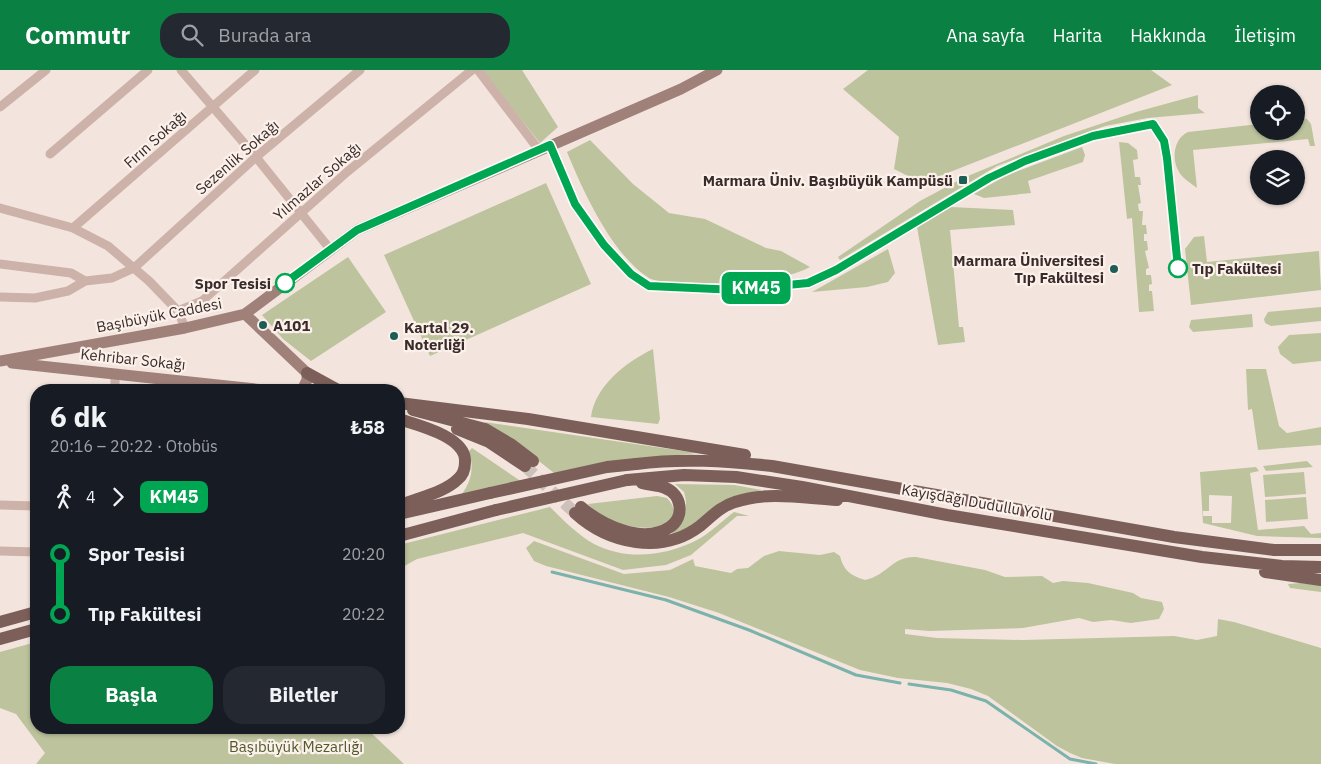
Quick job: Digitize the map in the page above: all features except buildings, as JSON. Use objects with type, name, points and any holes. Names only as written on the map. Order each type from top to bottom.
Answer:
[{"type":"main road","name":"Başıbüyük Caddesi","points":[[0,361],[185,328],[245,314],[330,249],[357,230],[384,216],[681,89],[717,70]]},
{"type":"main road","points":[[245,314],[307,373],[327,384]]},
{"type":"main road","name":"Kehribar Sokağı","points":[[0,361],[184,384]]},
{"type":"main road","points":[[305,384],[307,373]]},
{"type":"main road","points":[[405,406],[500,415],[764,458],[849,479]]},
{"type":"main road","points":[[405,407],[485,429],[512,445],[529,464],[471,433],[405,418]]},
{"type":"main road","points":[[405,420],[448,438],[461,446],[466,459],[464,470],[454,483],[405,503]]},
{"type":"main road","name":"Kayışdağı Dudullu Yolu","points":[[405,513],[608,467],[661,461],[715,459],[849,479],[1174,537],[1274,550],[1321,550]]},
{"type":"main road","name":"Kayışdağı Dudullu Yolu","points":[[405,534],[496,510],[627,480],[684,475],[736,477],[802,487],[894,505],[1202,557],[1282,566],[1321,567]]},
{"type":"main road","points":[[627,480],[666,488],[679,499],[681,507],[678,518],[671,527],[661,531],[639,533],[606,524],[578,510],[587,525],[606,535],[639,542],[658,543],[674,540],[732,503],[764,496],[894,505]]},
{"type":"main road","points":[[1202,557],[1263,571],[1321,580]]},
{"type":"main road","points":[[0,622],[30,614]]},
{"type":"main road","points":[[0,639],[30,631]]},
{"type":"street","points":[[0,107],[46,70]]},
{"type":"street","points":[[50,154],[148,70]]},
{"type":"street","points":[[181,70],[213,105],[330,249]]},
{"type":"street","name":"Fırın Sokağı","points":[[74,228],[255,70]]},
{"type":"street","name":"Sezenlik Sokağı","points":[[85,281],[112,278],[134,268],[256,157],[360,70]]},
{"type":"street","name":"Yılmazlar Sokağı","points":[[178,311],[202,301],[300,212],[472,70]]},
{"type":"street","points":[[478,70],[539,150]]},
{"type":"street","points":[[0,208],[74,228],[108,246],[134,268],[178,311],[185,328]]},
{"type":"street","points":[[0,264],[70,273],[85,281]]},
{"type":"street","points":[[0,297],[35,298],[68,291],[85,281]]},
{"type":"street","points":[[115,374],[115,384]]},
{"type":"street","points":[[0,505],[30,506]]},
{"type":"street","points":[[0,550],[30,552]]},
{"type":"green space","points":[[482,70],[522,70],[558,127],[540,143]]},
{"type":"green space","points":[[868,70],[1151,70],[1172,85],[922,183],[894,169],[899,137],[843,89]]},
{"type":"green space","points":[[1198,95],[1198,108],[1205,113],[1148,118],[1105,126],[997,166],[840,260],[838,257],[920,201],[963,178],[1064,136],[1136,112]]},
{"type":"green space","points":[[1305,119],[1311,124],[1315,146],[1310,146],[1308,139],[1305,139]]},
{"type":"green space","points":[[1250,125],[1250,140],[1298,140],[1193,150],[1197,188],[1183,177],[1175,161],[1177,144],[1183,135],[1188,132]]},
{"type":"green space","points":[[590,140],[633,184],[669,213],[705,219],[766,248],[781,251],[810,267],[784,276],[729,283],[678,283],[649,278],[636,268],[611,238],[590,203],[567,152]]},
{"type":"green space","points":[[1119,142],[1128,143],[1137,150],[1138,159],[1133,160],[1135,177],[1140,177],[1141,185],[1138,185],[1141,203],[1138,204],[1139,211],[1143,211],[1142,225],[1146,225],[1147,234],[1144,234],[1144,241],[1147,241],[1148,250],[1145,251],[1149,268],[1146,269],[1146,275],[1151,275],[1152,284],[1149,285],[1149,291],[1152,291],[1154,311],[1139,312],[1132,218],[1127,219]]},
{"type":"green space","points":[[1082,147],[1085,155],[1083,162],[1028,181],[1031,193],[984,198],[974,194],[1005,176]]},
{"type":"green space","points":[[546,183],[591,284],[430,356],[384,255]]},
{"type":"green space","points":[[951,207],[1013,210],[1015,225],[950,230],[959,327],[963,327],[965,342],[938,345],[917,227]]},
{"type":"green space","points":[[1204,236],[1207,262],[1319,251],[1321,290],[1191,305],[1185,249],[1194,237]]},
{"type":"green space","points":[[888,249],[895,273],[888,282],[867,287],[812,292]]},
{"type":"green space","points":[[348,257],[386,312],[311,361],[283,339],[262,315]]},
{"type":"green space","points":[[1321,307],[1321,321],[1271,326],[1265,323],[1264,319],[1268,312]]},
{"type":"green space","points":[[1252,314],[1253,327],[1193,332],[1189,327],[1191,320]]},
{"type":"green space","points":[[1321,333],[1321,361],[1293,364],[1280,354],[1278,347],[1289,335]]},
{"type":"green space","points":[[653,349],[660,419],[658,424],[591,417],[599,395],[613,376],[632,361]]},
{"type":"green space","points":[[1246,369],[1266,369],[1279,426],[1287,433],[1321,427],[1321,445],[1258,450],[1252,409],[1248,410]]},
{"type":"green space","points":[[484,422],[697,453],[602,463],[554,473],[507,436]]},
{"type":"green space","points":[[472,448],[522,482],[462,494],[468,484],[471,473],[469,451]]},
{"type":"green space","points":[[1307,461],[1313,467],[1266,471],[1263,466]]},
{"type":"green space","points":[[1256,467],[1259,471],[1250,473],[1258,530],[1304,526],[1311,534],[1321,533],[1321,538],[1257,536],[1203,523],[1200,472]],"holes":[[[1209,495],[1232,496],[1231,523],[1212,523],[1212,516],[1203,516],[1203,511],[1209,511]]]},
{"type":"green space","points":[[1304,472],[1306,494],[1265,497],[1263,475]]},
{"type":"green space","points":[[675,484],[734,485],[762,490],[735,496],[693,525],[670,536],[684,516],[686,505],[684,492]]},
{"type":"green space","points":[[657,496],[667,498],[674,510],[673,519],[664,525],[650,528],[617,523],[601,515],[588,504]]},
{"type":"green space","points":[[1306,497],[1308,519],[1266,522],[1265,500]]},
{"type":"green space","points":[[550,507],[576,532],[594,544],[620,553],[659,553],[697,540],[734,512],[749,516],[737,516],[691,555],[666,565],[623,570],[523,533],[417,559],[405,566],[405,543]]},
{"type":"green space","points":[[534,541],[624,574],[670,570],[693,559],[695,566],[731,573],[737,569],[748,568],[764,556],[779,551],[820,555],[834,552],[840,556],[848,572],[865,580],[873,578],[901,559],[916,557],[985,570],[1005,577],[1042,576],[1053,583],[1063,581],[1088,583],[1133,593],[1141,598],[1162,602],[1164,609],[1159,619],[1131,623],[1111,620],[1093,622],[1079,618],[1023,628],[929,631],[905,629],[905,634],[937,638],[1023,640],[1174,636],[1197,640],[1217,636],[1218,619],[1321,648],[1321,764],[1115,764],[1082,758],[1057,746],[988,696],[971,689],[947,683],[898,678],[860,670],[719,613],[669,597],[546,566],[534,561],[526,548]]},
{"type":"green space","points":[[1288,584],[1321,585],[1321,592],[1290,588]]},
{"type":"green space","points":[[30,644],[30,733],[16,714],[0,708],[0,652]]},
{"type":"green space","name":"Başıbüyük Mezarlığı","points":[[31,734],[372,734],[404,764],[36,764],[45,753]]},
{"type":"waterway","points":[[552,572],[666,600],[749,630],[856,675],[900,683]]},
{"type":"waterway","points":[[909,684],[951,690],[986,701],[1070,759],[1096,764]]},
{"type":"tunnel","points":[[525,466],[575,513]]},
{"type":"bus line","name":"KM45","points":[[285,283],[357,230],[384,216],[550,145],[571,196],[580,212],[604,245],[631,274],[649,286],[737,290],[808,283],[836,270],[884,243],[989,178],[1025,161],[1093,136],[1153,124],[1164,141],[1167,158],[1178,268]]},
{"type":"place","name":"Marmara Üniv. Başıbüyük Kampüsü","points":[[963,180]]},
{"type":"place","name":"Tıp Fakültesi","points":[[1178,268]]},
{"type":"place","name":"Marmara Üniversitesi Tıp Fakültesi","points":[[1114,269]]},
{"type":"place","name":"Spor Tesisi","points":[[285,283]]},
{"type":"place","name":"A101","points":[[263,325]]},
{"type":"place","name":"Kartal 29. Noterliği","points":[[394,336]]}]
